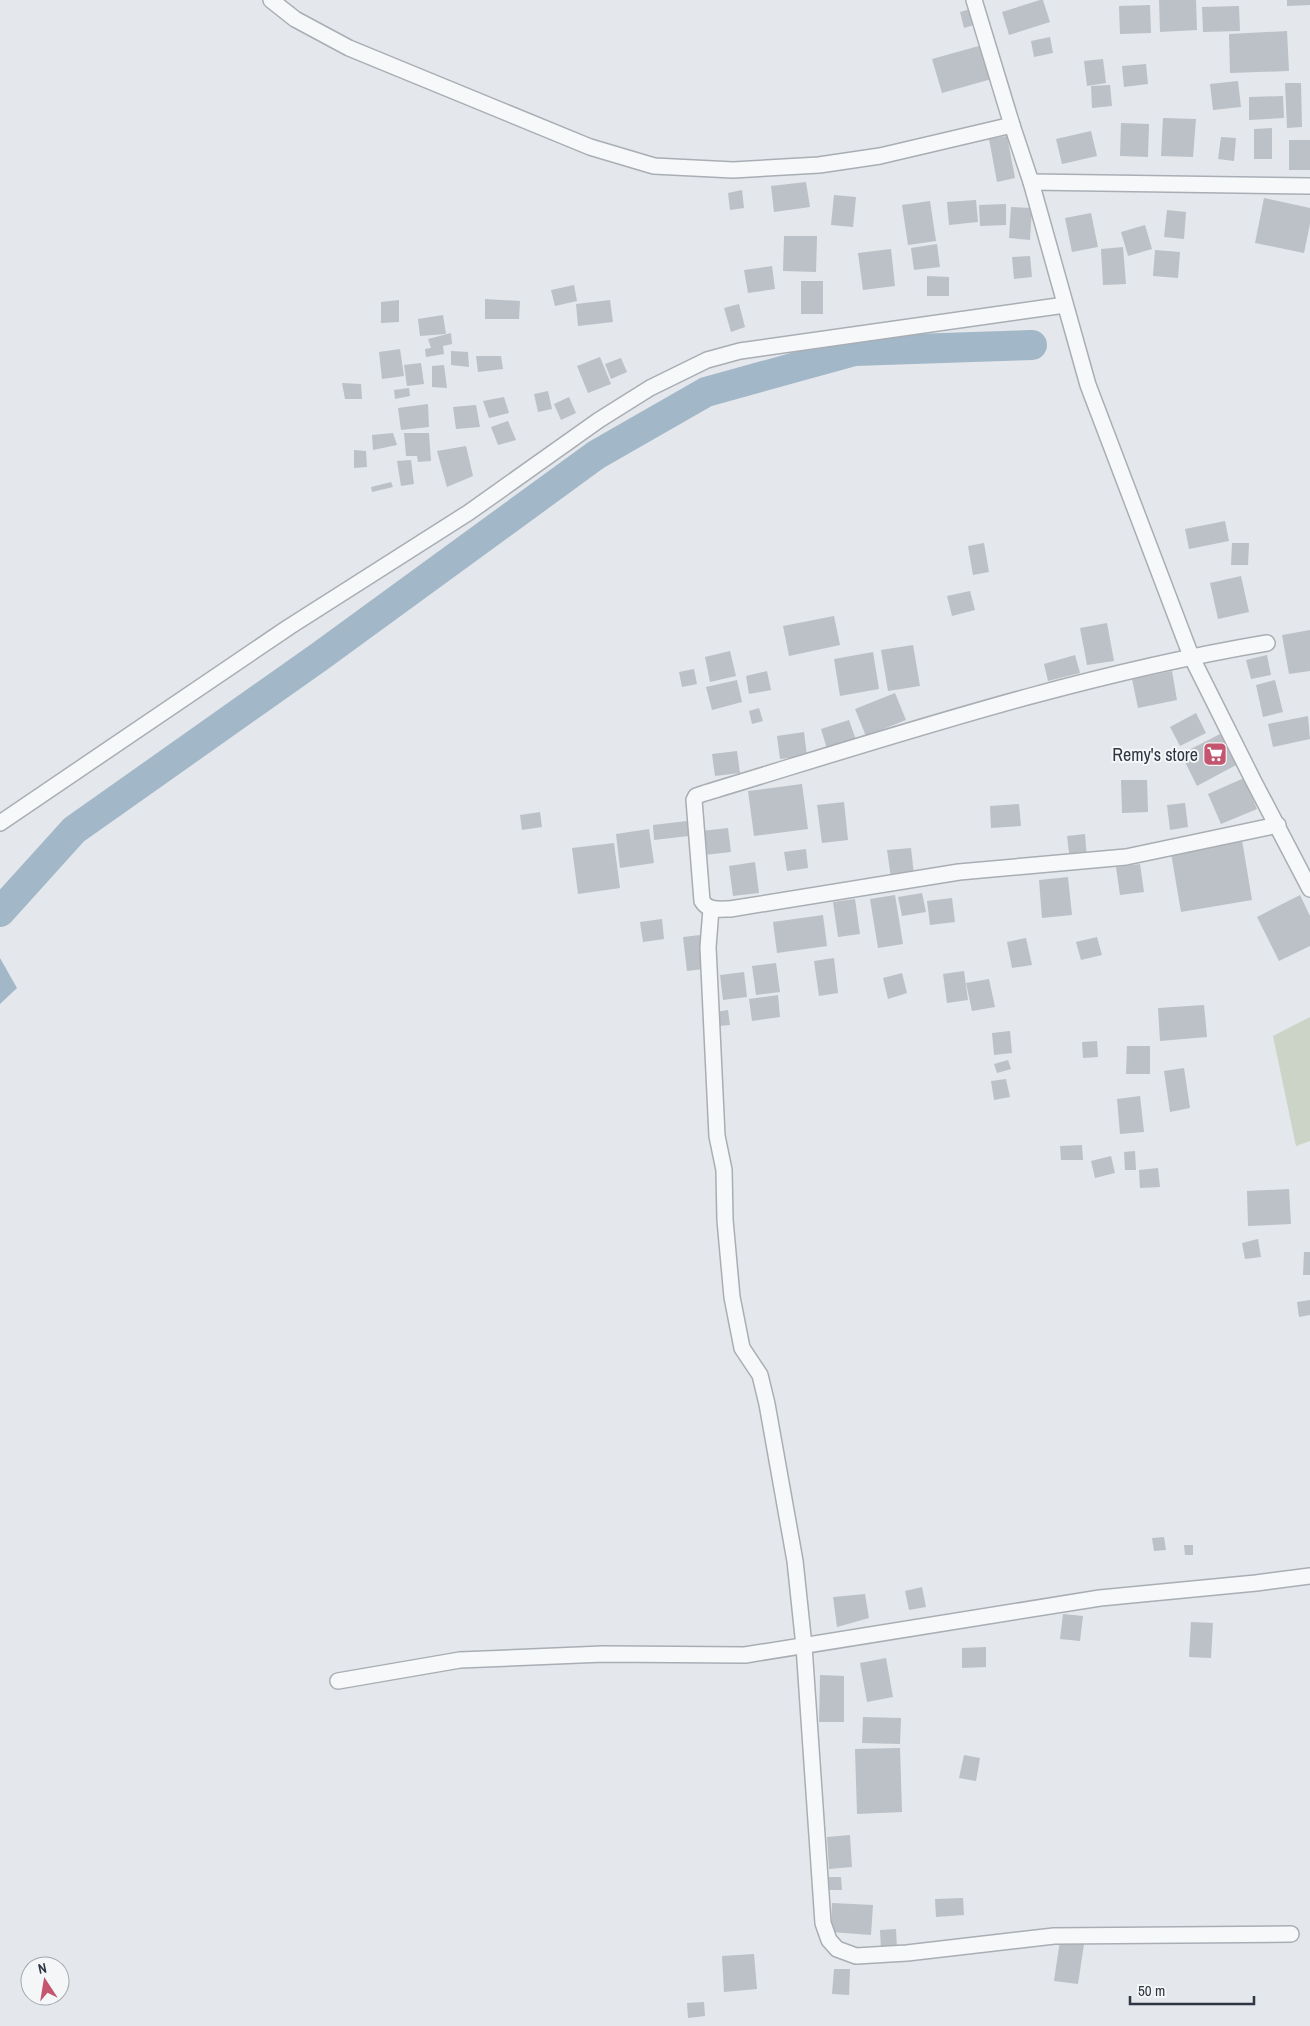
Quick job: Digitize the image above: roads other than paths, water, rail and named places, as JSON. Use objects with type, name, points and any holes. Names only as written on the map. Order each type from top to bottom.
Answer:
[{"type":"street","points":[[271,0],[295,19],[349,48],[590,148],[654,166],[733,170],[819,165],[880,156],[1012,125]]},
{"type":"street","points":[[974,0],[1031,182],[1088,385],[1191,656],[1252,780],[1278,825],[1310,889]]},
{"type":"street","points":[[1031,182],[1310,186]]},
{"type":"street","points":[[0,823],[289,627],[468,512],[599,420],[650,388],[706,360],[740,351],[1065,305]]},
{"type":"street","points":[[1267,642],[1191,656],[1014,700],[696,796],[694,800],[702,901],[706,907],[711,909],[730,909],[959,872],[1126,857],[1278,825]]},
{"type":"street","points":[[711,909],[708,947],[717,1136],[724,1170],[725,1220],[732,1297],[742,1348],[760,1375],[768,1404],[795,1561],[804,1646],[823,1922],[829,1940],[837,1949],[856,1956],[907,1953],[1054,1936],[1291,1934]]},
{"type":"street","points":[[338,1681],[460,1660],[603,1654],[746,1655],[1100,1598],[1310,1576]]},
{"type":"water","points":[[0,958],[17,988],[0,1004]]},
{"type":"waterway","points":[[0,912],[74,830],[319,657],[596,455],[706,392],[854,351],[1032,345]]},
{"type":"place","name":"Remy's store","points":[[1215,754]]}]
